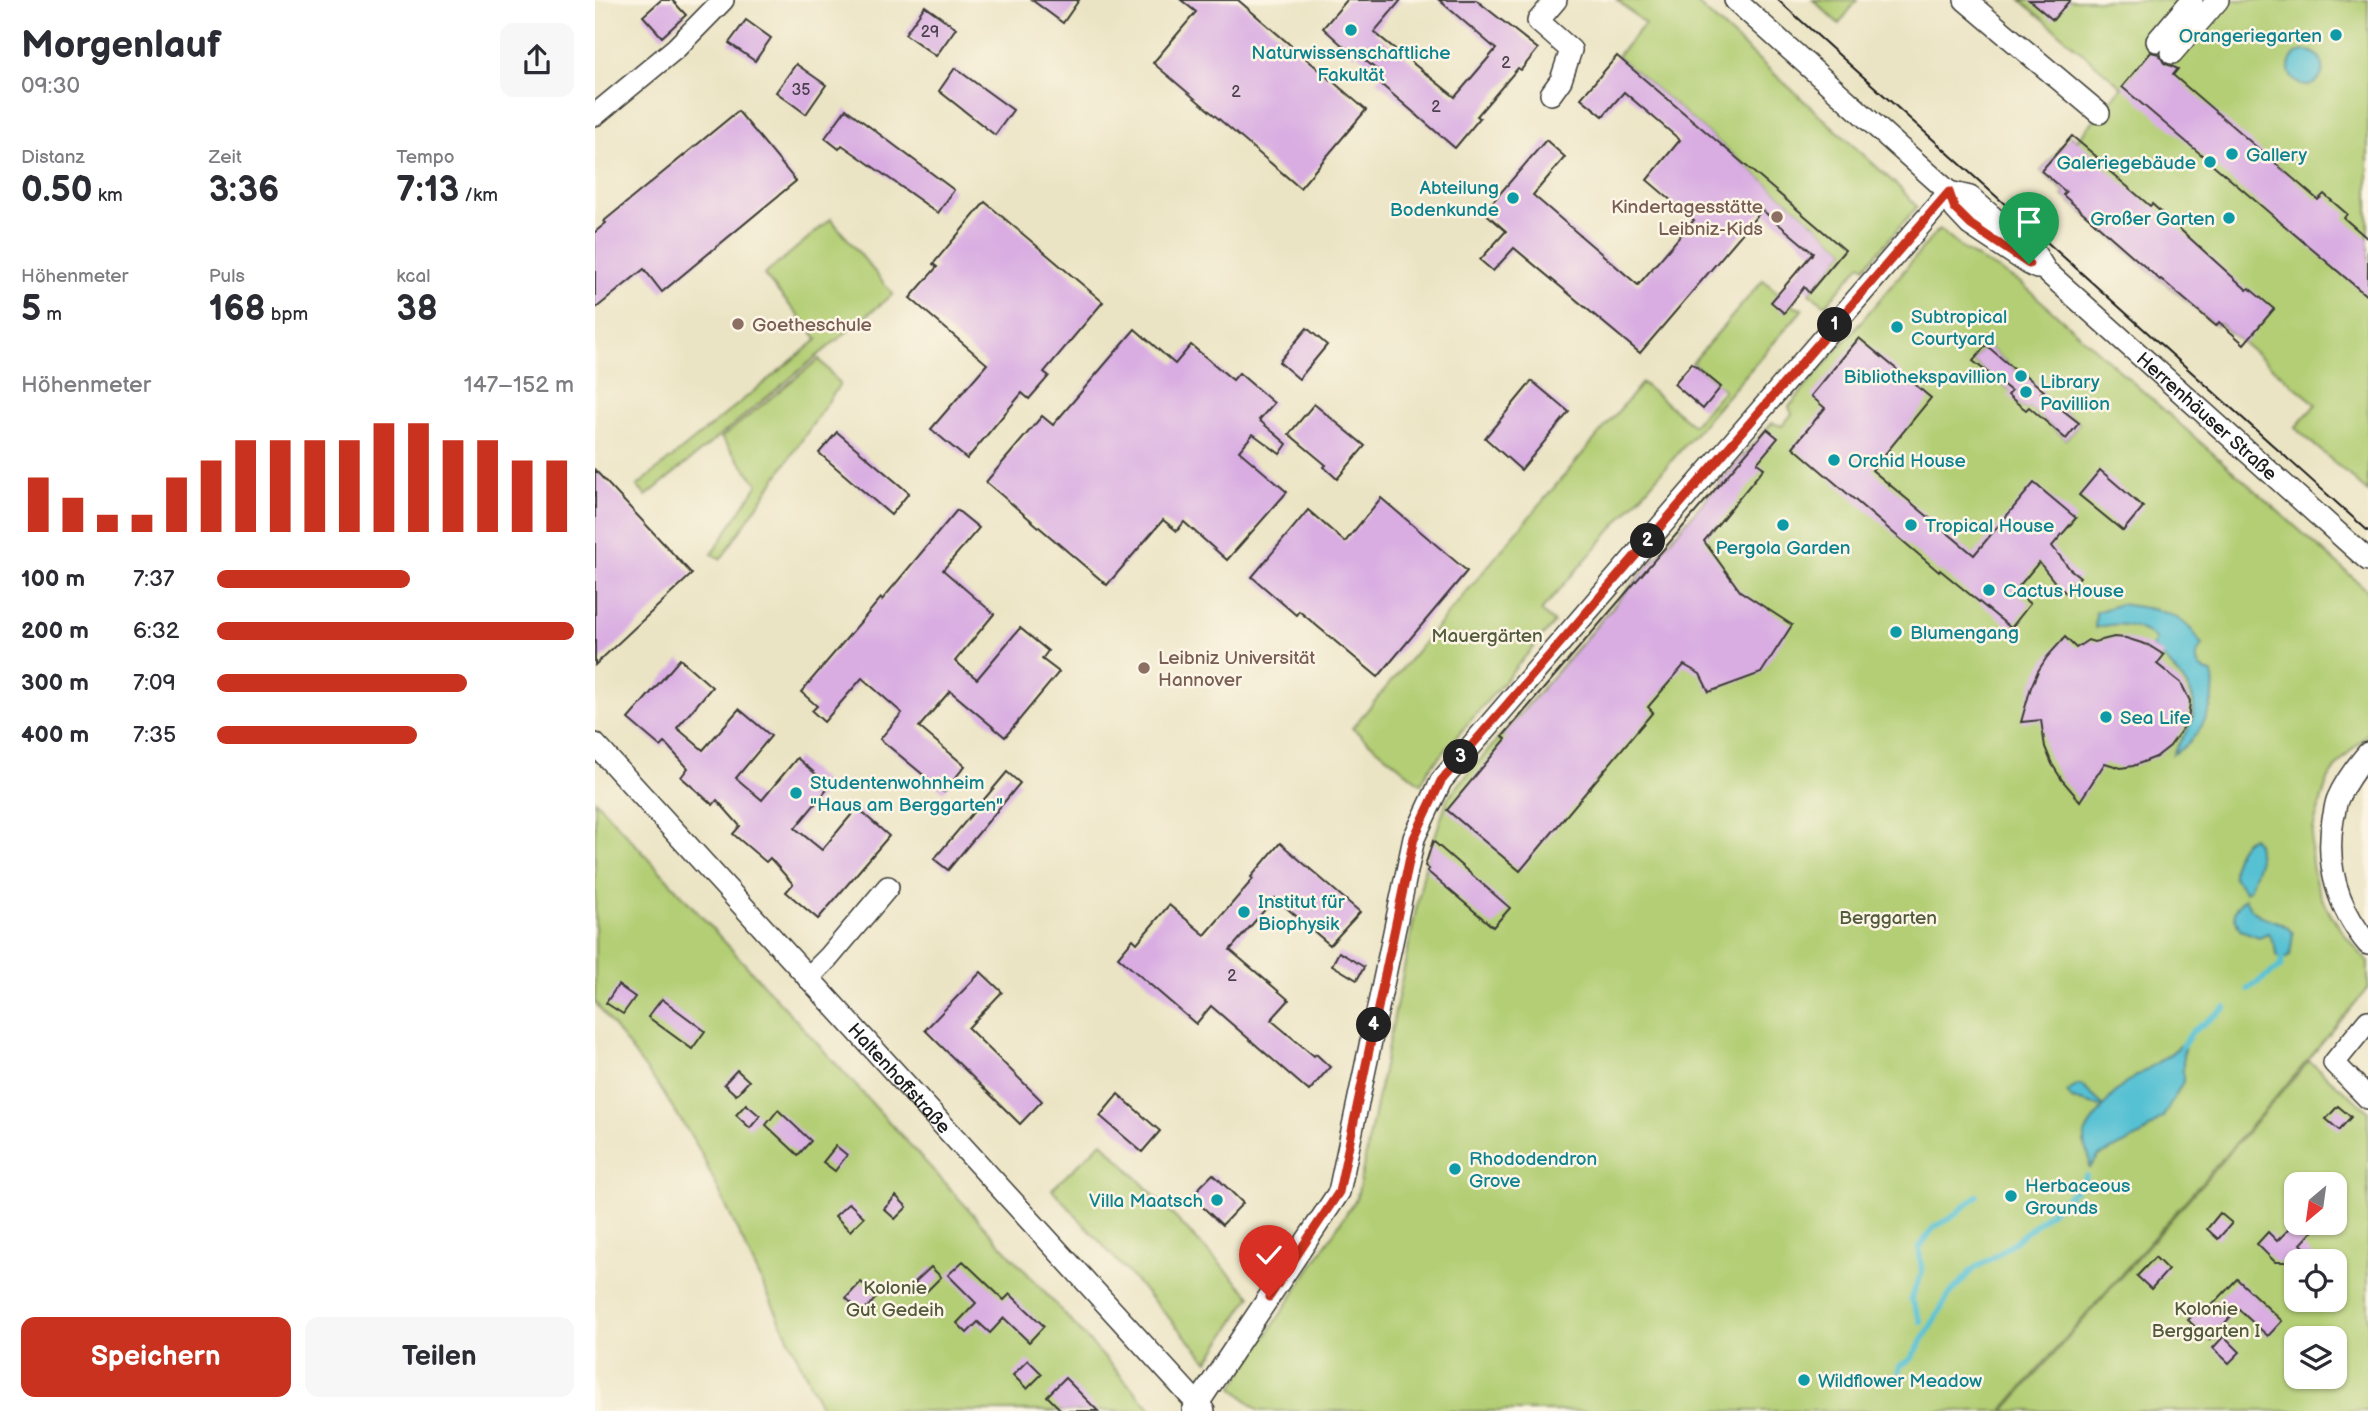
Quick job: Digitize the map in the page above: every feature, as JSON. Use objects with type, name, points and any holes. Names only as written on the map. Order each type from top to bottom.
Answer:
[{"type":"street","points":[[595,115],[676,48],[723,0]]},
{"type":"street","points":[[1551,94],[1561,80],[1571,50],[1538,20],[1556,0]]},
{"type":"street","name":"Herrenhäuser Straße","points":[[1735,0],[1949,192],[1955,209],[1971,225],[2029,264],[2046,271],[2368,561]]},
{"type":"street","points":[[1965,0],[2099,113]]},
{"type":"street","points":[[2192,0],[2164,47],[2218,0]]},
{"type":"street","points":[[1198,1409],[1339,1192],[1414,838],[1441,781],[1949,192]]},
{"type":"street","name":"Haltenhoffstraße","points":[[595,744],[1198,1409]]},
{"type":"street","points":[[2368,753],[2337,799],[2330,836],[2331,870],[2337,891],[2353,926],[2368,944]]},
{"type":"street","points":[[808,978],[888,887]]},
{"type":"street","points":[[2368,1021],[2334,1063],[2368,1098]]},
{"type":"green space","points":[[1617,0],[1693,0],[1901,189],[1917,207],[1865,267],[1861,264],[1826,305],[1809,293],[1845,250],[1617,56],[1645,24]]},
{"type":"green space","points":[[1813,0],[1857,0],[1839,24]]},
{"type":"green space","name":"Großer Garten","points":[[2021,0],[2368,0],[2368,492],[2295,428],[2316,404],[2219,323],[2216,326],[2160,280],[2063,195],[2065,192],[2041,171],[2072,136],[2077,140],[2122,87]]},
{"type":"green space","points":[[831,219],[893,294],[646,496],[637,486],[818,339],[764,275]]},
{"type":"green space","name":"Berggarten","points":[[1939,229],[1965,251],[2021,283],[2368,591],[2368,733],[2340,762],[2328,781],[2313,832],[2311,853],[2313,873],[2328,910],[2368,962],[2368,988],[2002,1411],[1258,1411],[1233,1387],[1357,1197],[1425,866],[1448,797],[1772,423],[1782,426],[1792,414],[1789,407]],"holes":[[[1986,345],[2023,377],[2025,375],[2043,391],[2041,393],[2079,423],[2066,439],[2029,407],[2026,410],[2017,403],[2011,391],[1973,361]]]},
{"type":"green space","name":"Mauergärten","points":[[1763,280],[1795,307],[1803,309],[1541,611],[1554,623],[1428,770],[1421,784],[1352,728],[1642,383],[1693,425],[1724,390],[1692,363]]},
{"type":"green space","points":[[819,359],[840,384],[721,559],[712,554],[758,484],[721,438]]},
{"type":"green space","name":"Kolonie Gut Gedeih","points":[[595,800],[1153,1411],[823,1411],[698,1147],[660,1088],[595,1002]]},
{"type":"green space","name":"Kolonie Berggarten I","points":[[2309,1061],[2368,1111],[2368,1411],[2004,1411]]},
{"type":"green space","points":[[1102,1142],[1251,1296],[1208,1361],[1052,1189]]},
{"type":"water","points":[[2306,51],[2318,56],[2323,68],[2318,80],[2306,85],[2294,80],[2289,68],[2294,56]]},
{"type":"water","points":[[2120,604],[2156,610],[2177,618],[2194,633],[2202,645],[2197,658],[2199,666],[2212,673],[2213,696],[2205,719],[2191,740],[2173,754],[2192,720],[2192,695],[2159,652],[2152,647],[2156,640],[2149,634],[2120,624],[2095,628],[2096,612]]},
{"type":"water","points":[[2252,837],[2257,843],[2259,862],[2246,892],[2233,876],[2233,870],[2239,849]]},
{"type":"water","points":[[2245,898],[2254,912],[2280,923],[2293,933],[2290,956],[2282,960],[2276,955],[2275,946],[2268,933],[2259,937],[2240,930],[2234,912]]},
{"type":"water","points":[[2186,1040],[2183,1082],[2163,1117],[2140,1136],[2099,1156],[2089,1169],[2090,1160],[2084,1137],[2103,1107],[2072,1099],[2067,1092],[2078,1085],[2082,1086],[2104,1106],[2122,1086],[2166,1057]]},
{"type":"building","points":[[661,0],[672,0],[686,15],[662,37],[643,16]]},
{"type":"building","points":[[1032,0],[1079,0],[1063,23]]},
{"type":"building","points":[[1181,0],[1238,0],[1366,110],[1300,188],[1153,63],[1196,12]]},
{"type":"building","points":[[1347,0],[1401,0],[1374,32],[1455,97],[1496,49],[1439,0],[1476,0],[1538,49],[1477,116],[1480,118],[1455,148],[1376,80],[1382,74],[1356,53],[1354,56],[1323,28]]},
{"type":"building","points":[[2029,0],[2070,0],[2053,20]]},
{"type":"building","points":[[925,6],[956,28],[936,56],[905,34]]},
{"type":"building","points":[[746,20],[771,38],[755,61],[729,43]]},
{"type":"building","name":"Gallery","points":[[2151,52],[2159,54],[2164,63],[2178,69],[2173,75],[2318,200],[2324,194],[2347,214],[2344,218],[2368,239],[2368,297],[2122,87]]},
{"type":"building","points":[[1617,56],[1845,250],[1809,293],[1804,287],[1784,313],[1771,302],[1813,253],[1762,210],[1640,353],[1514,248],[1493,271],[1480,260],[1506,231],[1484,212],[1546,140],[1565,157],[1533,195],[1638,285],[1694,220],[1647,180],[1680,140],[1624,92],[1603,116],[1581,98]]},
{"type":"building","points":[[796,64],[826,85],[806,114],[776,92]]},
{"type":"building","points":[[955,68],[1013,110],[995,135],[939,91]]},
{"type":"building","points":[[846,109],[954,190],[938,213],[842,145],[839,149],[825,138]]},
{"type":"building","points":[[738,111],[796,181],[662,292],[644,269],[595,309],[595,232],[606,223],[604,221]]},
{"type":"building","points":[[2072,136],[2247,290],[2249,288],[2274,309],[2244,344],[2219,322],[2216,326],[2160,280],[2063,195],[2066,192],[2041,171]]},
{"type":"building","points":[[985,202],[1103,302],[1044,372],[1049,376],[1029,399],[1022,393],[967,459],[931,429],[987,364],[910,298],[937,267],[933,264]]},
{"type":"building","points":[[1307,328],[1327,345],[1299,379],[1279,362]]},
{"type":"building","points":[[1135,329],[1175,364],[1191,345],[1233,380],[1239,373],[1274,403],[1259,420],[1287,444],[1280,454],[1253,434],[1239,451],[1287,492],[1227,560],[1184,522],[1177,531],[1163,520],[1107,585],[986,482],[1042,416],[1053,425]]},
{"type":"building","points":[[1859,338],[1931,398],[1872,470],[1974,555],[2034,483],[2076,518],[2052,546],[2080,577],[2066,593],[2039,562],[2015,591],[2030,604],[2011,628],[1940,570],[1939,572],[1793,447],[1825,408],[1811,396]]},
{"type":"building","name":"Library Pavillion","points":[[1986,345],[2079,423],[2066,439],[2029,407],[2026,410],[2017,403],[2008,395],[2011,391],[1973,361]]},
{"type":"building","points":[[1692,363],[1721,387],[1703,409],[1674,384]]},
{"type":"building","points":[[1532,381],[1569,412],[1521,470],[1485,438]]},
{"type":"building","points":[[1314,404],[1365,446],[1337,479],[1324,467],[1326,465],[1289,434]]},
{"type":"building","points":[[1767,429],[1778,438],[1757,463],[1764,468],[1704,541],[1740,591],[1792,625],[1761,673],[1709,692],[1700,674],[1684,665],[1648,707],[1653,712],[1520,871],[1447,810],[1506,739],[1503,736]]},
{"type":"building","points":[[837,432],[909,493],[891,515],[819,453]]},
{"type":"building","points":[[595,470],[692,574],[595,665]]},
{"type":"building","points":[[2100,470],[2143,507],[2123,531],[2079,495]]},
{"type":"building","points":[[1381,498],[1467,571],[1378,677],[1299,611],[1296,615],[1252,577],[1308,510],[1345,542]]},
{"type":"building","points":[[957,510],[979,528],[943,570],[994,614],[955,661],[977,679],[1020,628],[1048,651],[1042,659],[1059,672],[1005,737],[950,691],[919,727],[965,766],[944,792],[880,739],[902,713],[862,678],[824,722],[812,711],[817,706],[801,692]]},
{"type":"building","name":"Sea Life","points":[[2065,637],[2076,648],[2088,640],[2094,642],[2114,637],[2148,645],[2164,655],[2157,664],[2181,683],[2190,701],[2188,721],[2170,746],[2156,757],[2133,766],[2121,768],[2105,763],[2080,801],[2052,764],[2045,747],[2041,720],[2021,722],[2038,671]]},
{"type":"building","name":"Studentenwohnheim \"Haus am Berggarten\"","points":[[680,659],[712,687],[677,728],[703,750],[739,709],[771,736],[736,778],[762,800],[797,758],[830,786],[795,828],[822,850],[857,808],[889,836],[818,919],[786,892],[793,884],[770,858],[766,862],[733,834],[740,826],[717,800],[713,805],[681,777],[688,768],[665,743],[661,747],[628,719]]},
{"type":"building","points":[[1007,772],[1020,783],[948,870],[934,859]]},
{"type":"building","points":[[1433,841],[1510,908],[1493,927],[1427,871],[1429,869],[1425,866]]},
{"type":"building","points":[[1280,843],[1360,912],[1330,945],[1275,898],[1230,950],[1289,1000],[1271,1020],[1330,1067],[1309,1091],[1211,1006],[1196,1024],[1118,957],[1133,939],[1137,943],[1169,905],[1205,935]]},
{"type":"building","points":[[1339,952],[1364,967],[1357,980],[1332,965]]},
{"type":"building","points":[[981,972],[1002,992],[968,1028],[1042,1101],[1020,1124],[925,1030]]},
{"type":"building","points":[[618,985],[635,997],[623,1014],[606,1003]]},
{"type":"building","points":[[662,999],[705,1031],[692,1049],[648,1017]]},
{"type":"building","points":[[737,1070],[749,1081],[736,1095],[724,1084]]},
{"type":"building","points":[[1118,1094],[1160,1131],[1142,1152],[1100,1116]]},
{"type":"building","points":[[746,1104],[760,1116],[750,1128],[736,1115]]},
{"type":"building","points":[[2338,1106],[2351,1117],[2339,1130],[2326,1119]]},
{"type":"building","points":[[778,1110],[811,1141],[798,1155],[766,1125]]},
{"type":"building","points":[[836,1146],[847,1155],[835,1171],[823,1162]]},
{"type":"building","name":"Villa Maatsch","points":[[1213,1174],[1243,1203],[1222,1225],[1191,1196]]},
{"type":"building","points":[[896,1196],[907,1207],[895,1219],[884,1209]]},
{"type":"building","points":[[849,1203],[864,1217],[850,1231],[835,1216]]},
{"type":"building","points":[[2220,1213],[2232,1223],[2218,1239],[2207,1229]]},
{"type":"building","points":[[2268,1232],[2277,1241],[2284,1234],[2308,1236],[2301,1244],[2306,1249],[2284,1249],[2284,1262],[2275,1262],[2257,1244]]},
{"type":"building","points":[[2155,1257],[2168,1270],[2151,1289],[2137,1276]]},
{"type":"building","points":[[963,1261],[1004,1300],[1010,1294],[1044,1326],[1029,1342],[1004,1318],[990,1333],[978,1322],[967,1333],[957,1323],[976,1303],[948,1275]]},
{"type":"building","points":[[931,1267],[941,1277],[925,1293],[915,1282]]},
{"type":"building","points":[[2237,1279],[2282,1321],[2268,1336],[2238,1309],[2209,1340],[2188,1320],[2199,1309],[2204,1314]]},
{"type":"building","points":[[861,1282],[877,1297],[862,1313],[846,1298]]},
{"type":"building","points":[[2224,1336],[2240,1352],[2229,1363],[2213,1348]]},
{"type":"building","points":[[1028,1360],[1042,1374],[1027,1389],[1013,1375]]},
{"type":"building","points":[[1065,1378],[1098,1411],[1062,1411],[1047,1396]]},
{"type":"waterway","points":[[2248,989],[2280,967],[2283,955]]},
{"type":"waterway","points":[[2183,1046],[2192,1032],[2225,1008]]},
{"type":"waterway","points":[[1899,1371],[1900,1366],[1912,1358],[1949,1295],[1972,1270],[2000,1253],[2034,1226],[2076,1189],[2086,1176]]},
{"type":"waterway","points":[[1921,1322],[1911,1298],[1922,1273],[1919,1248],[1934,1227],[1951,1218],[1977,1196]]},
{"type":"tram line","points":[[1778,0],[2368,531]]},
{"type":"place","name":"Naturwissenschaftliche Fakultät","points":[[1351,30]]},
{"type":"place","name":"Orangeriegarten","points":[[2336,35]]},
{"type":"place","name":"Gallery","points":[[2232,154]]},
{"type":"place","name":"Galeriegebäude","points":[[2210,162]]},
{"type":"place","name":"Abteilung Bodenkunde","points":[[1513,198]]},
{"type":"place","name":"Kindertagesstätte Leibniz-Kids","points":[[1777,217]]},
{"type":"place","name":"Großer Garten","points":[[2229,218]]},
{"type":"place","name":"Goetheschule","points":[[738,324]]},
{"type":"place","name":"Subtropical Courtyard","points":[[1897,327]]},
{"type":"place","name":"Bibliothekspavillion","points":[[2021,376]]},
{"type":"place","name":"Library Pavillion","points":[[2026,392]]},
{"type":"place","name":"Orchid House","points":[[1834,460]]},
{"type":"place","name":"Pergola Garden","points":[[1783,525]]},
{"type":"place","name":"Tropical House","points":[[1911,525]]},
{"type":"place","name":"Cactus House","points":[[1989,590]]},
{"type":"place","name":"Blumengang","points":[[1896,632]]},
{"type":"place","name":"Leibniz Universität Hannover","points":[[1144,668]]},
{"type":"place","name":"Sea Life","points":[[2106,717]]},
{"type":"place","name":"Studentenwohnheim \"Haus am Berggarten\"","points":[[796,793]]},
{"type":"place","name":"Institut für Biophysik","points":[[1244,912]]},
{"type":"place","name":"Rhododendron Grove","points":[[1455,1169]]},
{"type":"place","name":"Herbaceous Grounds","points":[[2011,1196]]},
{"type":"place","name":"Villa Maatsch","points":[[1217,1200]]},
{"type":"place","name":"Wildflower Meadow","points":[[1804,1380]]},
{"type":"route","points":[[1269,1297],[1339,1192],[1414,838],[1441,781],[1949,192],[1955,209],[1971,225],[2029,264]]}]
